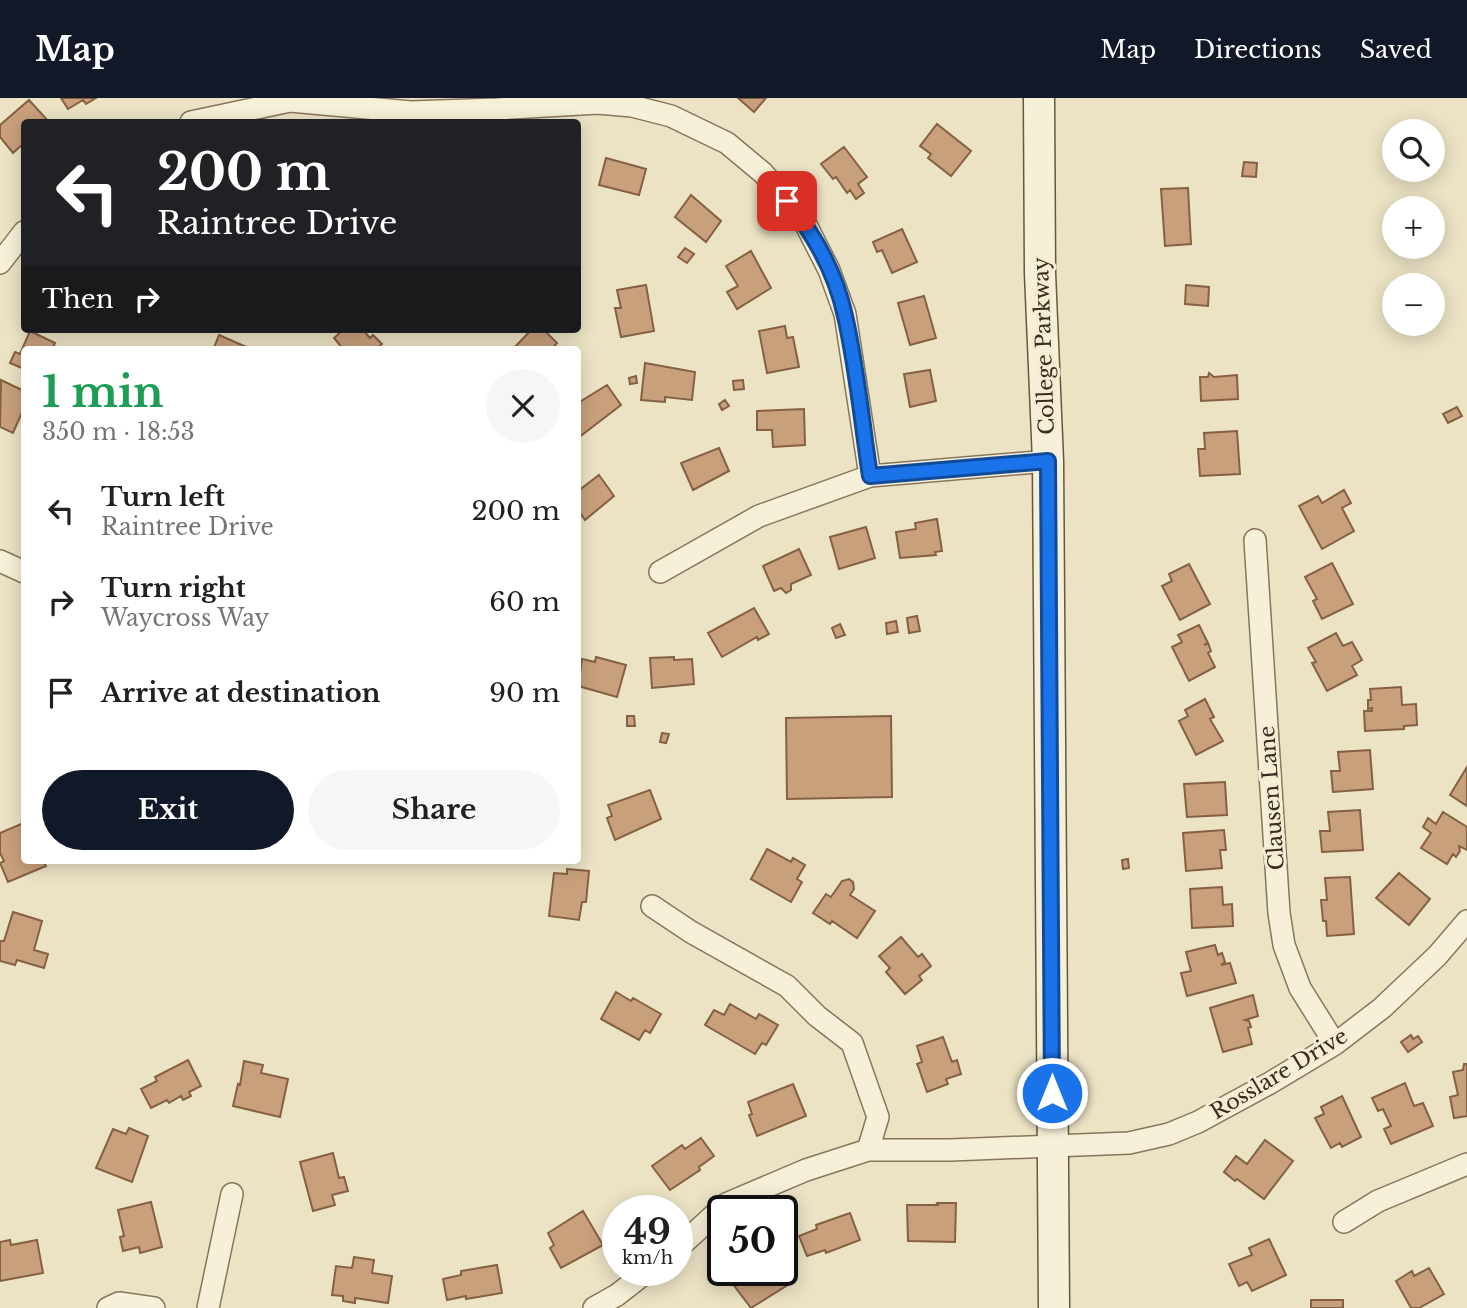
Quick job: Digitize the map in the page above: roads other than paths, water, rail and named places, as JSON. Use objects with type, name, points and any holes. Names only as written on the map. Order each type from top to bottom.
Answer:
[{"type":"main road","name":"College Parkway","points":[[1039,98],[1040,273],[1048,461],[1055,1308]]},
{"type":"street","points":[[205,119],[290,101],[411,112],[496,116],[598,103],[632,106],[671,116],[727,143],[763,173],[806,225],[830,270],[845,314],[870,476]]},
{"type":"street","points":[[0,263],[21,240]]},
{"type":"street","points":[[660,572],[758,516],[870,476],[1048,461]]},
{"type":"street","name":"Clausen Lane","points":[[1255,540],[1282,935],[1300,988],[1335,1044]]},
{"type":"street","points":[[0,561],[21,571]]},
{"type":"street","points":[[652,906],[691,932],[787,986],[817,1016],[852,1044],[878,1117],[868,1150]]},
{"type":"street","name":"Rosslare Drive","points":[[693,1235],[726,1205],[806,1170],[868,1150],[951,1150],[1129,1143],[1169,1134],[1258,1090],[1335,1044],[1382,1008],[1410,982],[1467,921]]},
{"type":"street","points":[[1344,1222],[1378,1201],[1467,1164]]},
{"type":"street","points":[[208,1308],[232,1194]]},
{"type":"street","points":[[594,1308],[629,1286]]},
{"type":"street","points":[[108,1308],[119,1303],[154,1308]]}]
